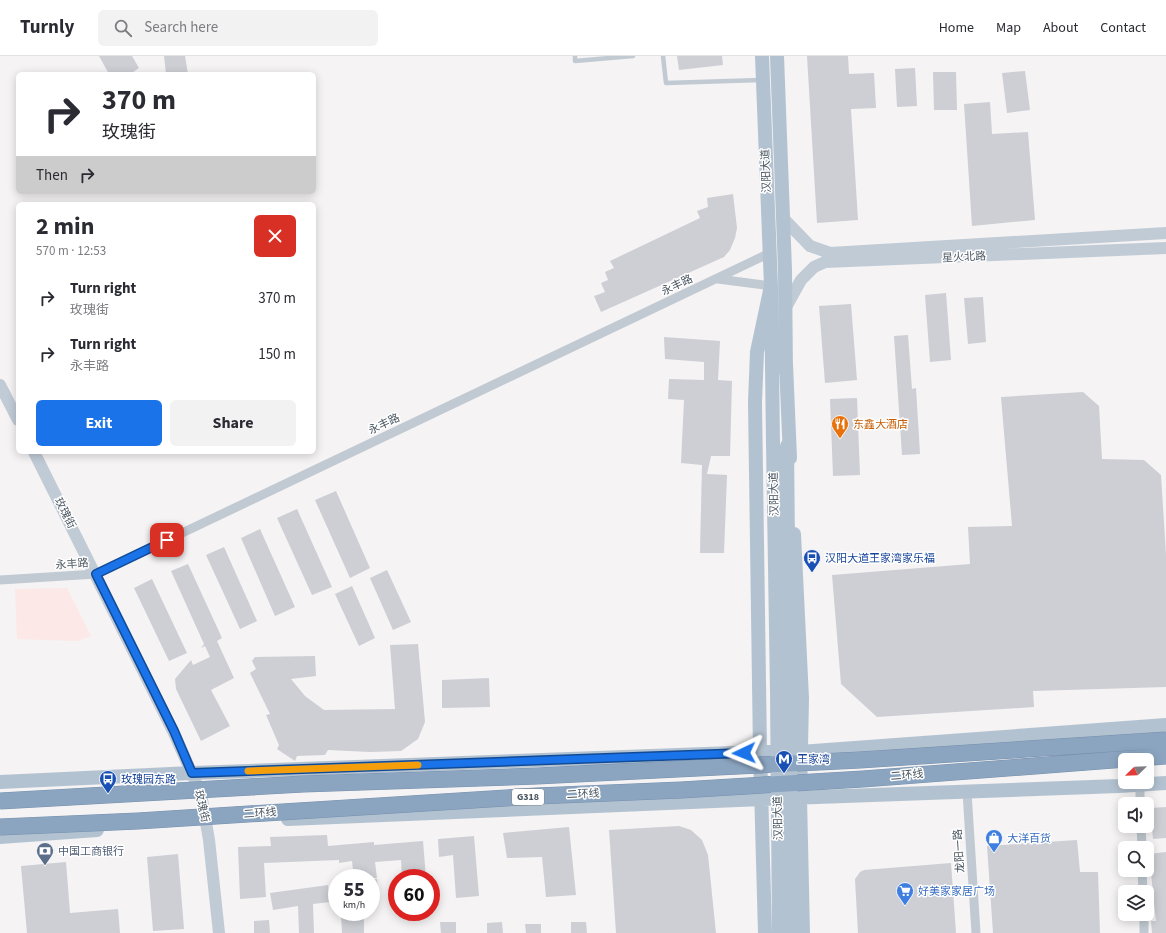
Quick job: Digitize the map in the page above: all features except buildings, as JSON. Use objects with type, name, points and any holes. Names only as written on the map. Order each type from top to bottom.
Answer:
[{"type":"highway","name":"二环线","points":[[0,801],[303,784],[537,776],[860,760],[1166,740]]},
{"type":"highway","name":"二环线","points":[[0,827],[138,821],[521,797],[681,790],[1166,756]]},
{"type":"main road","name":"汉阳大道","points":[[762,56],[771,286],[780,445],[792,933]]},
{"type":"main road","name":"汉阳大道","points":[[777,56],[786,309],[786,364],[802,698],[800,798],[803,933]]},
{"type":"main road","points":[[765,933],[760,752],[755,402],[757,352],[771,286]]},
{"type":"main road","name":"汉阳大道","points":[[779,933],[777,714],[780,445],[786,364]]},
{"type":"main road","points":[[0,782],[192,773],[760,752],[800,752],[1166,725]]},
{"type":"main road","points":[[1154,784],[1166,783]]},
{"type":"main road","points":[[0,837],[206,823],[762,799],[1118,786]]},
{"type":"street","name":"星火北路","points":[[782,218],[810,246],[830,253],[1166,233]]},
{"type":"street","name":"星火北路","points":[[786,309],[801,280],[814,267],[825,262],[1166,248]]},
{"type":"street","name":"永丰路","points":[[0,580],[96,574],[770,253]]},
{"type":"street","points":[[718,279],[771,286]]},
{"type":"street","points":[[0,385],[16,416]]},
{"type":"street","name":"玫瑰街","points":[[35,454],[174,731],[201,794],[206,823],[219,933]]},
{"type":"street","name":"龙阳一路","points":[[967,792],[976,933]]},
{"type":"street","points":[[1144,921],[1144,933]]},
{"type":"lane","points":[[575,56],[575,61],[633,56]]},
{"type":"lane","points":[[663,56],[666,83],[763,80]]},
{"type":"shaded area","points":[[67,588],[91,636],[77,641],[17,639],[15,589]]},
{"type":"slow traffic","points":[[248,771],[418,765]]},
{"type":"place","name":"东鑫大酒店","points":[[840,439]]},
{"type":"place","name":"汉阳大道王家湾家乐福","points":[[812,573]]},
{"type":"place","name":"王家湾","points":[[784,774]]},
{"type":"place","name":"玫瑰园东路","points":[[108,794]]},
{"type":"place","name":"大洋百货","points":[[994,853]]},
{"type":"place","name":"中国工商银行","points":[[45,866]]},
{"type":"place","name":"好美家家居广场","points":[[905,906]]},
{"type":"route","points":[[167,540],[96,574],[174,731],[192,773],[744,753]]}]
